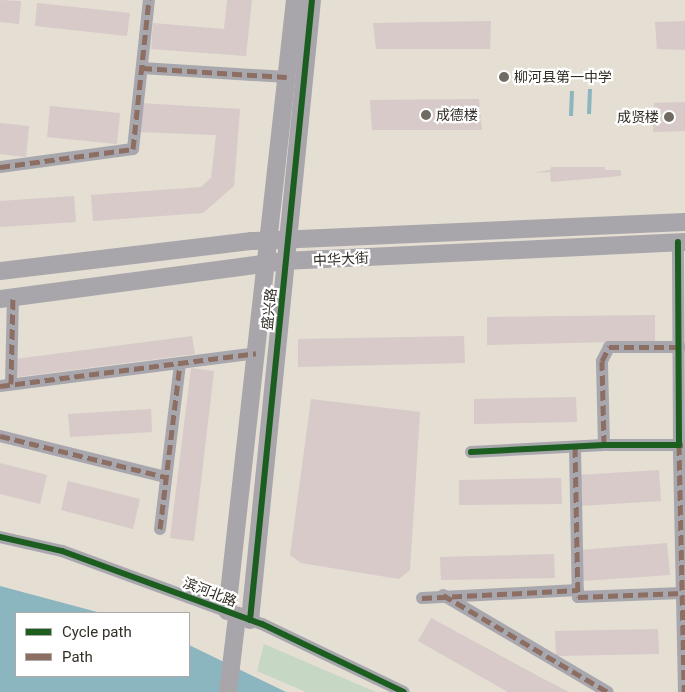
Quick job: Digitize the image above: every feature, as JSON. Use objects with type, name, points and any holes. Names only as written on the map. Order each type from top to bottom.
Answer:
[{"type":"main road","name":"盛兴路","points":[[238,615],[256,353],[295,0]]},
{"type":"main road","name":"盛兴路","points":[[238,615],[286,261],[312,0]]},
{"type":"main road","name":"中华大街","points":[[0,271],[269,241],[685,222]]},
{"type":"main road","name":"中华大街","points":[[7,298],[286,261],[681,242]]},
{"type":"main road","points":[[228,692],[238,615]]},
{"type":"street","points":[[0,167],[133,149],[149,0]]},
{"type":"street","points":[[142,68],[287,77]]},
{"type":"street","points":[[681,242],[680,348],[684,692]]},
{"type":"street","points":[[7,298],[6,385],[256,353]]},
{"type":"street","points":[[604,445],[602,361],[609,347],[680,348]]},
{"type":"street","points":[[160,529],[180,363]]},
{"type":"street","points":[[0,436],[166,477]]},
{"type":"street","points":[[471,452],[604,445],[682,445]]},
{"type":"street","points":[[575,447],[578,598],[682,593]]},
{"type":"street","name":"滨河北路","points":[[0,537],[62,551],[238,615],[404,692]]},
{"type":"street","points":[[422,598],[442,595],[578,590]]},
{"type":"street","points":[[442,595],[608,692]]},
{"type":"green space","points":[[264,644],[376,692],[306,692],[257,671]]},
{"type":"water","points":[[588,89],[592,89],[591,114],[587,114]]},
{"type":"water","points":[[570,91],[574,91],[573,116],[569,116]]},
{"type":"water","points":[[0,586],[97,612],[15,612],[15,677],[190,677],[190,645],[286,692],[0,692]]},
{"type":"building","points":[[0,0],[21,1],[19,24],[0,22]]},
{"type":"building","points":[[227,0],[252,0],[246,56],[151,49],[153,23],[224,29]]},
{"type":"building","points":[[37,3],[130,13],[127,36],[35,26]]},
{"type":"building","points":[[491,21],[490,49],[376,49],[373,23]]},
{"type":"building","points":[[685,21],[685,50],[657,49],[655,22]]},
{"type":"building","name":"成德楼","points":[[479,99],[482,130],[372,130],[370,100]]},
{"type":"building","name":"成贤楼","points":[[685,102],[685,131],[653,132],[654,103]]},
{"type":"building","points":[[140,103],[240,109],[234,186],[203,213],[93,221],[91,195],[201,187],[211,178],[216,135],[138,132]]},
{"type":"building","points":[[50,106],[120,113],[117,144],[47,137]]},
{"type":"building","points":[[0,123],[29,126],[26,157],[0,154]]},
{"type":"building","points":[[551,167],[605,167],[605,170],[621,170],[621,176],[551,182],[550,172],[533,173],[550,170]]},
{"type":"building","points":[[74,196],[76,222],[0,227],[0,201]]},
{"type":"building","points":[[655,315],[655,341],[487,345],[487,317]]},
{"type":"building","points":[[192,336],[195,354],[18,377],[15,359]]},
{"type":"building","points":[[464,336],[465,363],[298,367],[298,339]]},
{"type":"building","points":[[191,368],[214,371],[194,541],[170,538]]},
{"type":"building","points":[[576,397],[577,422],[474,424],[474,399]]},
{"type":"building","points":[[311,399],[420,412],[410,570],[399,579],[301,563],[290,555]]},
{"type":"building","points":[[151,409],[152,432],[70,437],[68,414]]},
{"type":"building","points":[[0,463],[47,475],[40,504],[0,494]]},
{"type":"building","points":[[659,470],[661,501],[579,506],[577,475]]},
{"type":"building","points":[[561,478],[562,504],[459,505],[459,480]]},
{"type":"building","points":[[68,481],[140,499],[133,529],[61,510]]},
{"type":"building","points":[[667,543],[670,575],[582,581],[580,550]]},
{"type":"building","points":[[554,554],[555,578],[441,580],[440,557]]},
{"type":"building","points":[[431,618],[569,692],[508,692],[418,641]]},
{"type":"building","points":[[658,629],[659,654],[556,656],[555,631]]},
{"type":"marked path","points":[[0,167],[133,149],[149,0]]},
{"type":"marked path","points":[[142,68],[287,77]]},
{"type":"marked path","points":[[11,384],[13,298]]},
{"type":"marked path","points":[[604,445],[602,361],[609,347],[680,347]]},
{"type":"marked path","points":[[0,386],[256,353]]},
{"type":"marked path","points":[[160,529],[180,363]]},
{"type":"marked path","points":[[0,436],[166,477]]},
{"type":"marked path","points":[[683,445],[679,445],[684,692]]},
{"type":"marked path","points":[[575,447],[578,597],[682,593]]},
{"type":"marked path","points":[[422,598],[578,590]]},
{"type":"marked path","points":[[443,595],[608,692]]},
{"type":"cycle path","points":[[250,620],[312,0]]},
{"type":"cycle path","points":[[471,452],[604,445],[679,445],[678,242]]},
{"type":"cycle path","points":[[0,537],[62,551],[262,624],[404,692]]},
{"type":"place","name":"柳河县第一中学","points":[[504,77]]},
{"type":"place","name":"成德楼","points":[[426,115]]},
{"type":"place","name":"成贤楼","points":[[669,117]]}]
